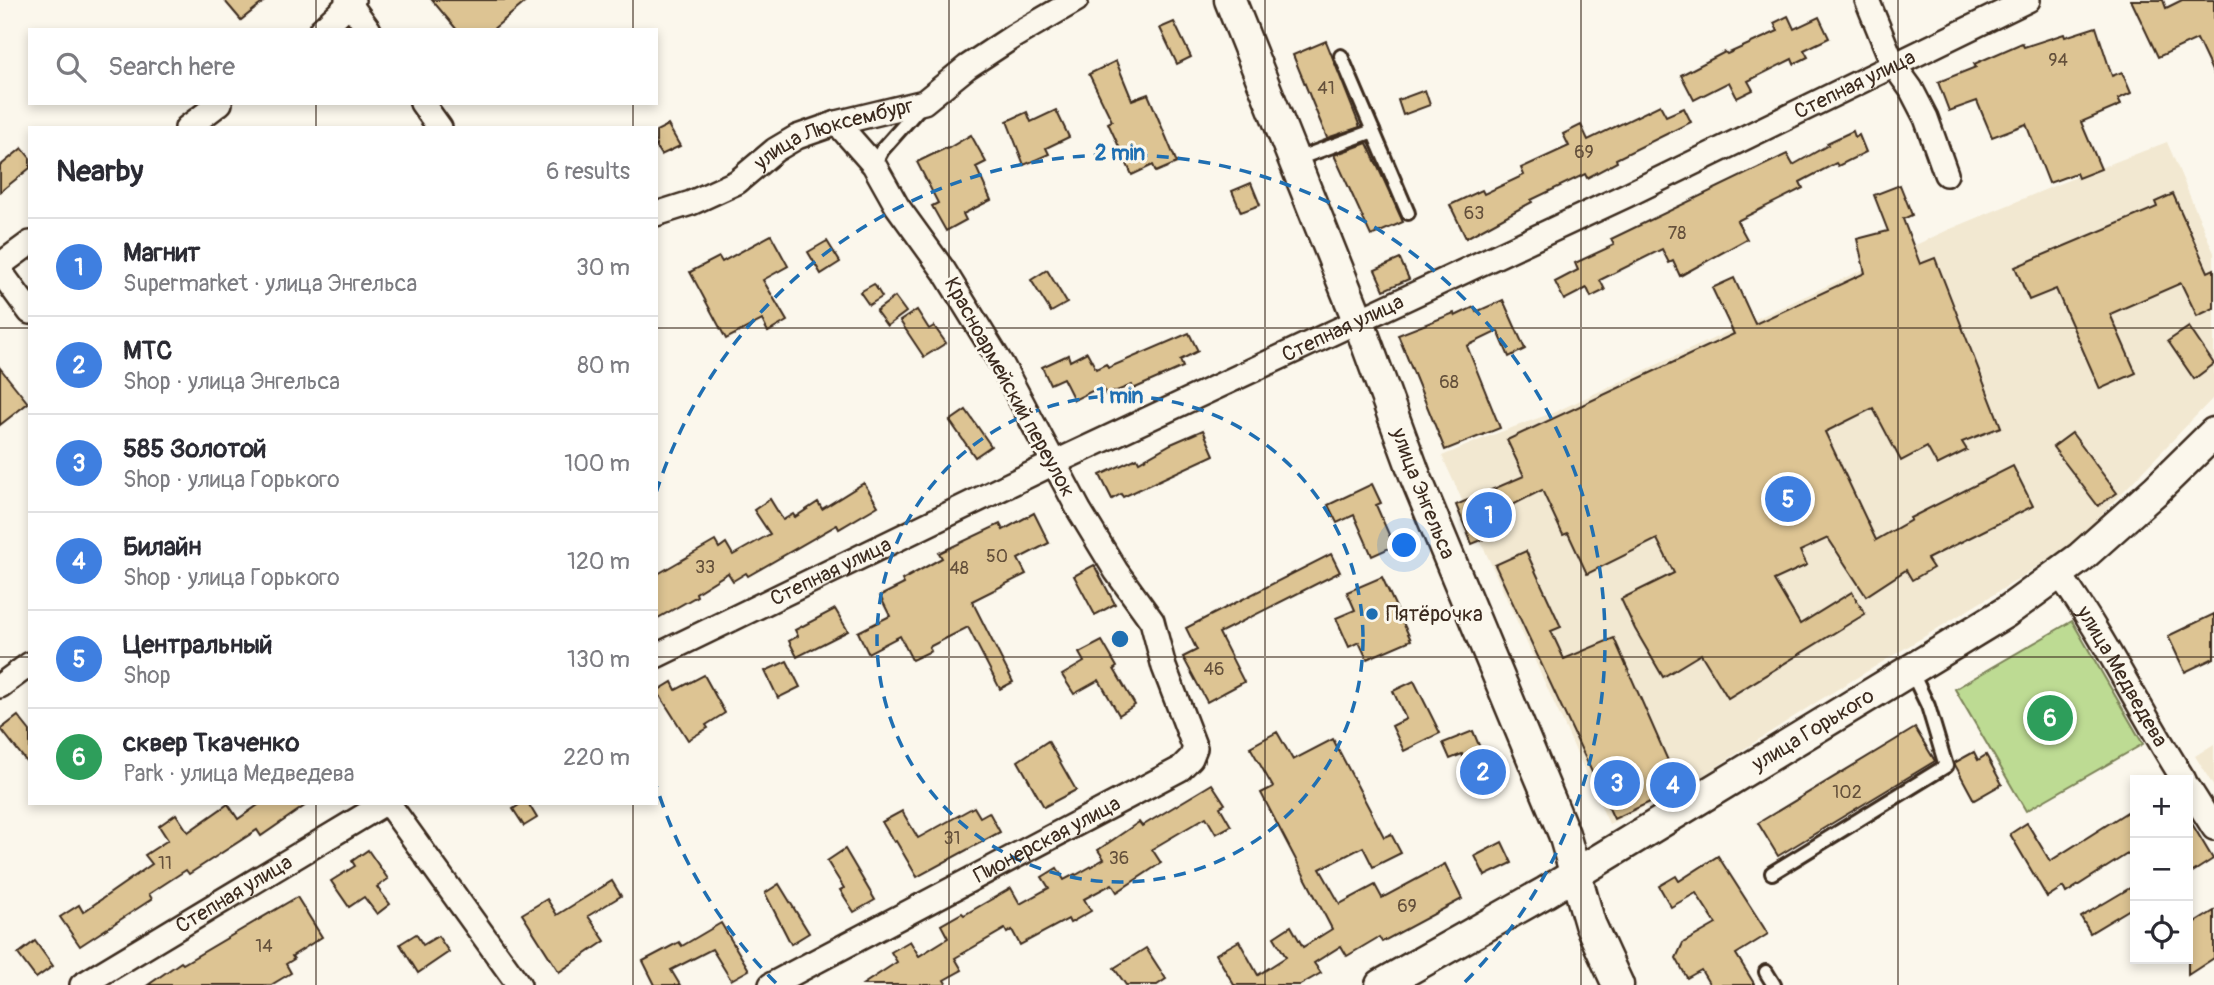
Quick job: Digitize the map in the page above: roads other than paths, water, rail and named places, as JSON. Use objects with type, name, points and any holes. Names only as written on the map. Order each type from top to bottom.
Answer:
[{"type":"street","name":"улица Люксембург","points":[[658,213],[691,203],[737,182],[775,150],[797,137],[837,123],[924,102],[967,67],[1076,0]]},
{"type":"street","name":"улица Энгельса","points":[[1230,0],[1357,320],[1416,478],[1564,834],[1590,923],[1618,985]]},
{"type":"street","points":[[1867,0],[1893,64],[1911,89],[1926,118],[1946,174]]},
{"type":"street","name":"Степная улица","points":[[658,655],[1054,463],[1627,195],[2028,0]]},
{"type":"street","points":[[323,28],[350,1],[368,28]]},
{"type":"street","points":[[190,126],[217,105]]},
{"type":"street","points":[[423,105],[439,126]]},
{"type":"street","name":"Красноармейский переулок","points":[[837,123],[874,165],[897,206],[976,321],[1116,571],[1152,621]]},
{"type":"street","points":[[0,265],[28,244]]},
{"type":"street","points":[[0,271],[28,309]]},
{"type":"street","name":"улица Горького","points":[[1381,985],[1575,874],[2006,612],[2060,575],[2157,489],[2214,433]]},
{"type":"street","name":"улица Медведева","points":[[2060,575],[2086,612],[2155,735],[2181,775]]},
{"type":"street","name":"Пионерская улица","points":[[771,985],[1180,769],[1191,758],[1195,748],[1164,667],[1152,621]]},
{"type":"street","points":[[0,687],[28,666]]},
{"type":"street","points":[[2193,795],[2214,828]]},
{"type":"street","name":"Степная улица","points":[[82,985],[384,805]]},
{"type":"street","points":[[388,805],[519,985]]},
{"type":"lane","points":[[1341,57],[1408,213]]},
{"type":"lane","points":[[874,165],[882,150],[924,102]]},
{"type":"lane","points":[[1294,160],[1373,131]]},
{"type":"lane","points":[[1772,873],[1946,766],[1928,706],[1911,671]]},
{"type":"lane","points":[[1766,972],[1774,985]]},
{"type":"place","name":"Центральный","points":[[1788,499]]},
{"type":"place","name":"Магнит","points":[[1489,515]]},
{"type":"place","name":"Пятёрочка","points":[[1372,614]]},
{"type":"place","name":"сквер Ткаченко","points":[[2050,718]]},
{"type":"place","name":"МТС","points":[[1483,772]]},
{"type":"place","name":"585 Золотой","points":[[1617,783]]},
{"type":"place","name":"Билайн","points":[[1673,785]]}]
